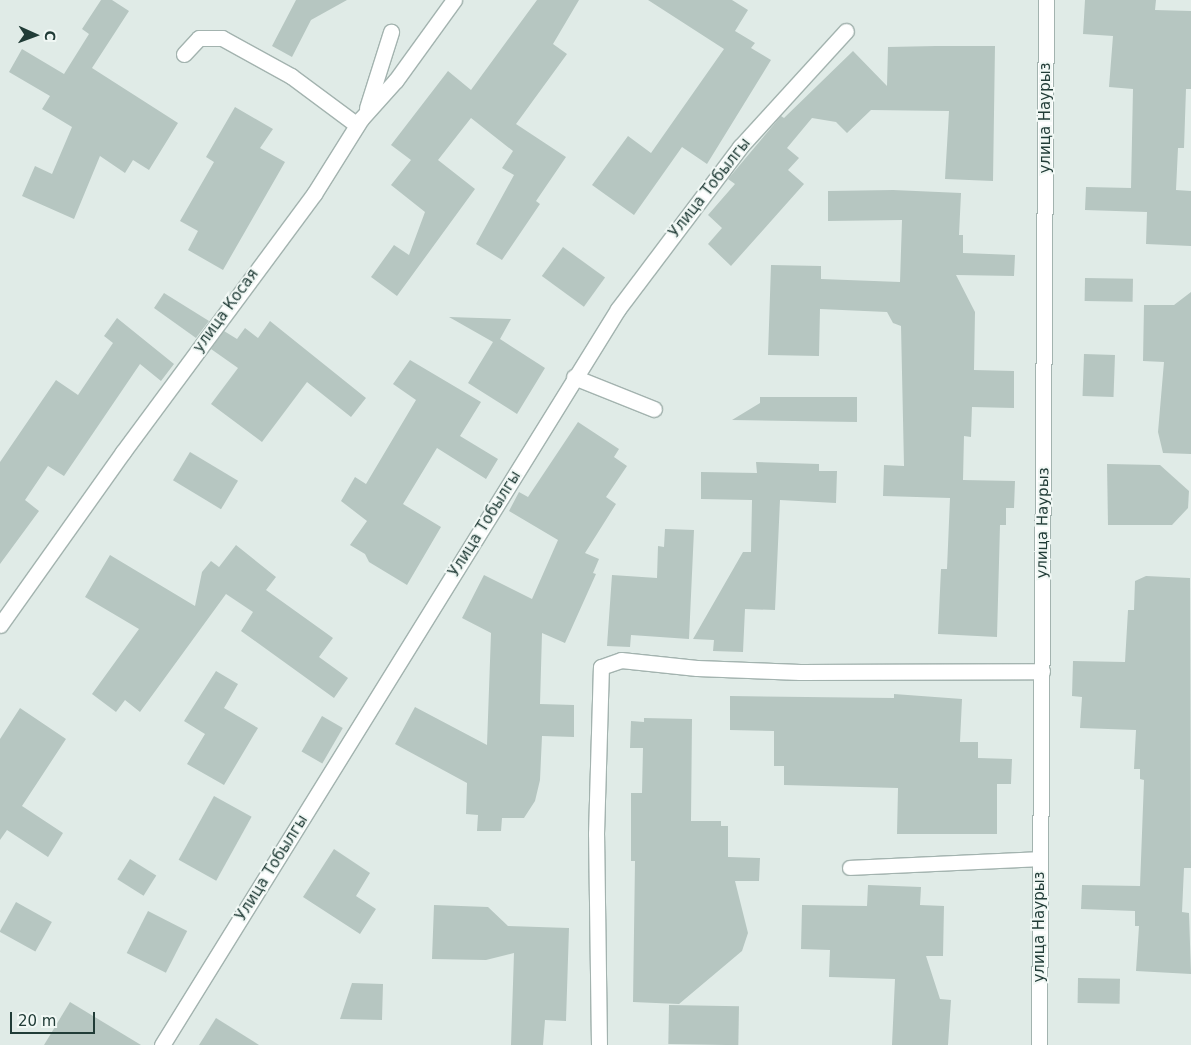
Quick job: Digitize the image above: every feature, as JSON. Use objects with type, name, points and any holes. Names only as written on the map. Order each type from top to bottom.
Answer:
[{"type":"street","name":"улица Косая","points":[[0,625],[123,452],[314,194],[361,120],[396,80],[454,0]]},
{"type":"street","name":"улица Наурыз","points":[[1039,1045],[1046,0]]},
{"type":"street","name":"Улица Тобылгы","points":[[162,1045],[574,377],[618,309],[740,147],[846,31]]},
{"type":"street","points":[[184,54],[199,38],[222,38],[291,76],[361,120],[391,32]]},
{"type":"street","points":[[574,377],[654,409]]},
{"type":"street","points":[[599,1045],[596,834],[602,667],[621,660],[697,668],[800,672],[1042,671]]},
{"type":"lane","points":[[850,868],[1041,859]]},
{"type":"building","points":[[101,0],[112,0],[129,11],[92,68],[178,123],[149,170],[133,160],[125,173],[100,156],[74,219],[22,196],[35,166],[52,174],[72,127],[42,109],[50,96],[9,72],[22,49],[64,74],[89,34],[82,29]]},
{"type":"building","points":[[296,0],[347,0],[311,20],[292,57],[272,46]]},
{"type":"building","points":[[537,0],[579,0],[553,44],[567,54],[516,124],[566,157],[536,201],[540,204],[502,260],[476,244],[514,175],[502,168],[513,151],[471,118],[438,160],[475,189],[397,296],[371,277],[394,245],[409,255],[425,212],[391,185],[411,160],[391,145],[448,71],[471,90]]},
{"type":"building","points":[[648,0],[732,0],[748,10],[735,31],[755,43],[751,48],[771,60],[707,164],[682,147],[634,215],[592,185],[628,136],[651,153],[724,49]]},
{"type":"building","points":[[1085,0],[1156,0],[1155,10],[1191,11],[1191,89],[1186,89],[1184,148],[1178,148],[1176,190],[1191,191],[1191,246],[1146,244],[1147,212],[1085,210],[1086,187],[1131,188],[1133,89],[1109,87],[1113,36],[1083,34]]},
{"type":"building","points":[[995,46],[993,181],[945,179],[949,111],[871,110],[847,133],[836,122],[812,118],[787,148],[799,158],[788,170],[804,184],[731,266],[708,244],[722,228],[708,215],[735,184],[728,179],[781,116],[784,118],[853,51],[887,86],[888,47]]},
{"type":"building","points":[[235,107],[273,129],[260,148],[285,162],[223,270],[188,250],[198,231],[180,221],[214,162],[206,157]]},
{"type":"building","points":[[893,190],[961,193],[959,235],[963,235],[963,253],[1015,255],[1014,276],[956,275],[975,312],[974,370],[1014,371],[1014,408],[972,407],[971,437],[964,436],[963,480],[1015,481],[1014,508],[1006,508],[1006,525],[1000,525],[997,637],[938,634],[941,569],[947,569],[950,498],[883,496],[884,465],[904,466],[901,326],[893,323],[887,312],[820,309],[819,356],[768,355],[771,265],[821,266],[821,279],[900,282],[902,220],[828,221],[828,191]]},
{"type":"building","points":[[563,247],[605,278],[584,307],[542,276]]},
{"type":"building","points":[[1085,278],[1133,279],[1133,302],[1085,301]]},
{"type":"building","points":[[1191,292],[1191,454],[1163,453],[1158,432],[1164,362],[1143,361],[1144,305],[1174,305]]},
{"type":"building","points":[[164,293],[209,321],[196,338],[154,308]]},
{"type":"building","points":[[449,317],[511,319],[500,339],[545,368],[517,414],[468,383],[493,342]]},
{"type":"building","points":[[117,318],[174,364],[161,381],[140,364],[64,476],[48,466],[25,500],[39,511],[0,564],[0,462],[56,380],[78,395],[113,343],[104,336]]},
{"type":"building","points":[[270,321],[366,398],[351,417],[307,382],[262,442],[211,404],[238,368],[211,349],[224,331],[237,339],[245,328],[258,338]]},
{"type":"building","points":[[1084,354],[1115,355],[1114,397],[1083,396]]},
{"type":"building","points":[[410,360],[481,402],[460,436],[498,459],[486,479],[437,448],[403,504],[441,527],[407,585],[369,562],[365,554],[350,545],[367,521],[341,501],[355,477],[366,484],[416,400],[393,384]]},
{"type":"building","points":[[760,397],[857,397],[857,422],[732,420],[760,403]]},
{"type":"building","points":[[578,422],[619,449],[614,457],[627,466],[606,497],[616,504],[585,553],[599,559],[593,573],[596,574],[565,643],[542,633],[540,704],[574,705],[574,737],[542,736],[540,780],[535,801],[524,818],[502,818],[501,831],[477,831],[478,815],[466,814],[467,783],[395,744],[415,707],[487,745],[491,633],[462,618],[484,575],[532,599],[558,540],[509,511],[519,492],[528,497]]},
{"type":"building","points":[[190,452],[238,481],[221,509],[173,480]]},
{"type":"building","points":[[756,462],[819,464],[819,471],[837,471],[836,503],[780,500],[775,610],[745,609],[743,652],[713,651],[714,640],[693,639],[743,552],[751,552],[752,500],[701,499],[701,472],[757,473]]},
{"type":"building","points":[[1107,464],[1160,465],[1189,491],[1188,508],[1172,525],[1108,525]]},
{"type":"building","points":[[665,529],[694,530],[689,639],[631,635],[630,647],[607,646],[612,575],[657,578],[658,546],[664,547]]},
{"type":"building","points":[[236,545],[276,577],[266,590],[333,638],[319,657],[348,678],[334,698],[241,631],[253,612],[226,594],[140,712],[125,700],[116,712],[92,694],[139,629],[85,597],[110,555],[195,606],[202,572],[211,561],[219,567]]},
{"type":"building","points":[[1146,576],[1190,578],[1191,868],[1184,868],[1182,912],[1189,913],[1191,974],[1136,971],[1139,926],[1135,926],[1135,911],[1081,909],[1082,885],[1140,886],[1144,780],[1140,779],[1140,769],[1134,769],[1136,730],[1080,728],[1082,697],[1072,696],[1073,661],[1125,662],[1128,610],[1134,610],[1135,581]]},
{"type":"building","points":[[216,671],[238,684],[224,708],[258,728],[224,785],[187,764],[205,734],[184,721]]},
{"type":"building","points":[[894,694],[962,699],[960,742],[978,742],[978,758],[1012,759],[1011,784],[997,784],[997,834],[897,834],[898,788],[784,785],[784,766],[774,766],[774,731],[730,730],[730,696],[894,698]]},
{"type":"building","points":[[20,708],[66,739],[22,806],[63,833],[48,857],[7,830],[0,840],[0,739]]},
{"type":"building","points":[[322,716],[343,728],[322,764],[302,752]]},
{"type":"building","points":[[644,718],[692,719],[691,821],[721,821],[721,826],[728,826],[728,857],[760,858],[759,881],[735,881],[748,933],[742,951],[679,1004],[633,1002],[635,861],[631,861],[631,793],[642,793],[643,748],[630,748],[631,721],[644,722]]},
{"type":"building","points":[[214,796],[252,817],[216,881],[179,860]]},
{"type":"building","points":[[334,849],[370,873],[356,896],[376,909],[360,934],[303,897]]},
{"type":"building","points":[[130,859],[156,875],[144,896],[117,879]]},
{"type":"building","points":[[868,885],[921,887],[920,905],[944,906],[943,956],[926,956],[940,999],[951,1000],[948,1045],[892,1045],[895,979],[829,977],[830,950],[801,949],[802,905],[867,906]]},
{"type":"building","points":[[16,902],[52,922],[35,952],[0,932]]},
{"type":"building","points":[[434,905],[488,907],[508,926],[569,928],[566,1021],[545,1020],[543,1045],[511,1045],[514,953],[486,960],[432,959]]},
{"type":"building","points":[[148,911],[187,931],[166,973],[127,953]]},
{"type":"building","points":[[1078,978],[1120,979],[1120,1004],[1078,1003]]},
{"type":"building","points":[[352,983],[383,984],[382,1020],[340,1019]]},
{"type":"building","points":[[70,1002],[141,1045],[44,1045]]},
{"type":"building","points":[[669,1005],[739,1006],[738,1045],[668,1044]]},
{"type":"building","points":[[216,1018],[259,1045],[199,1045]]}]
